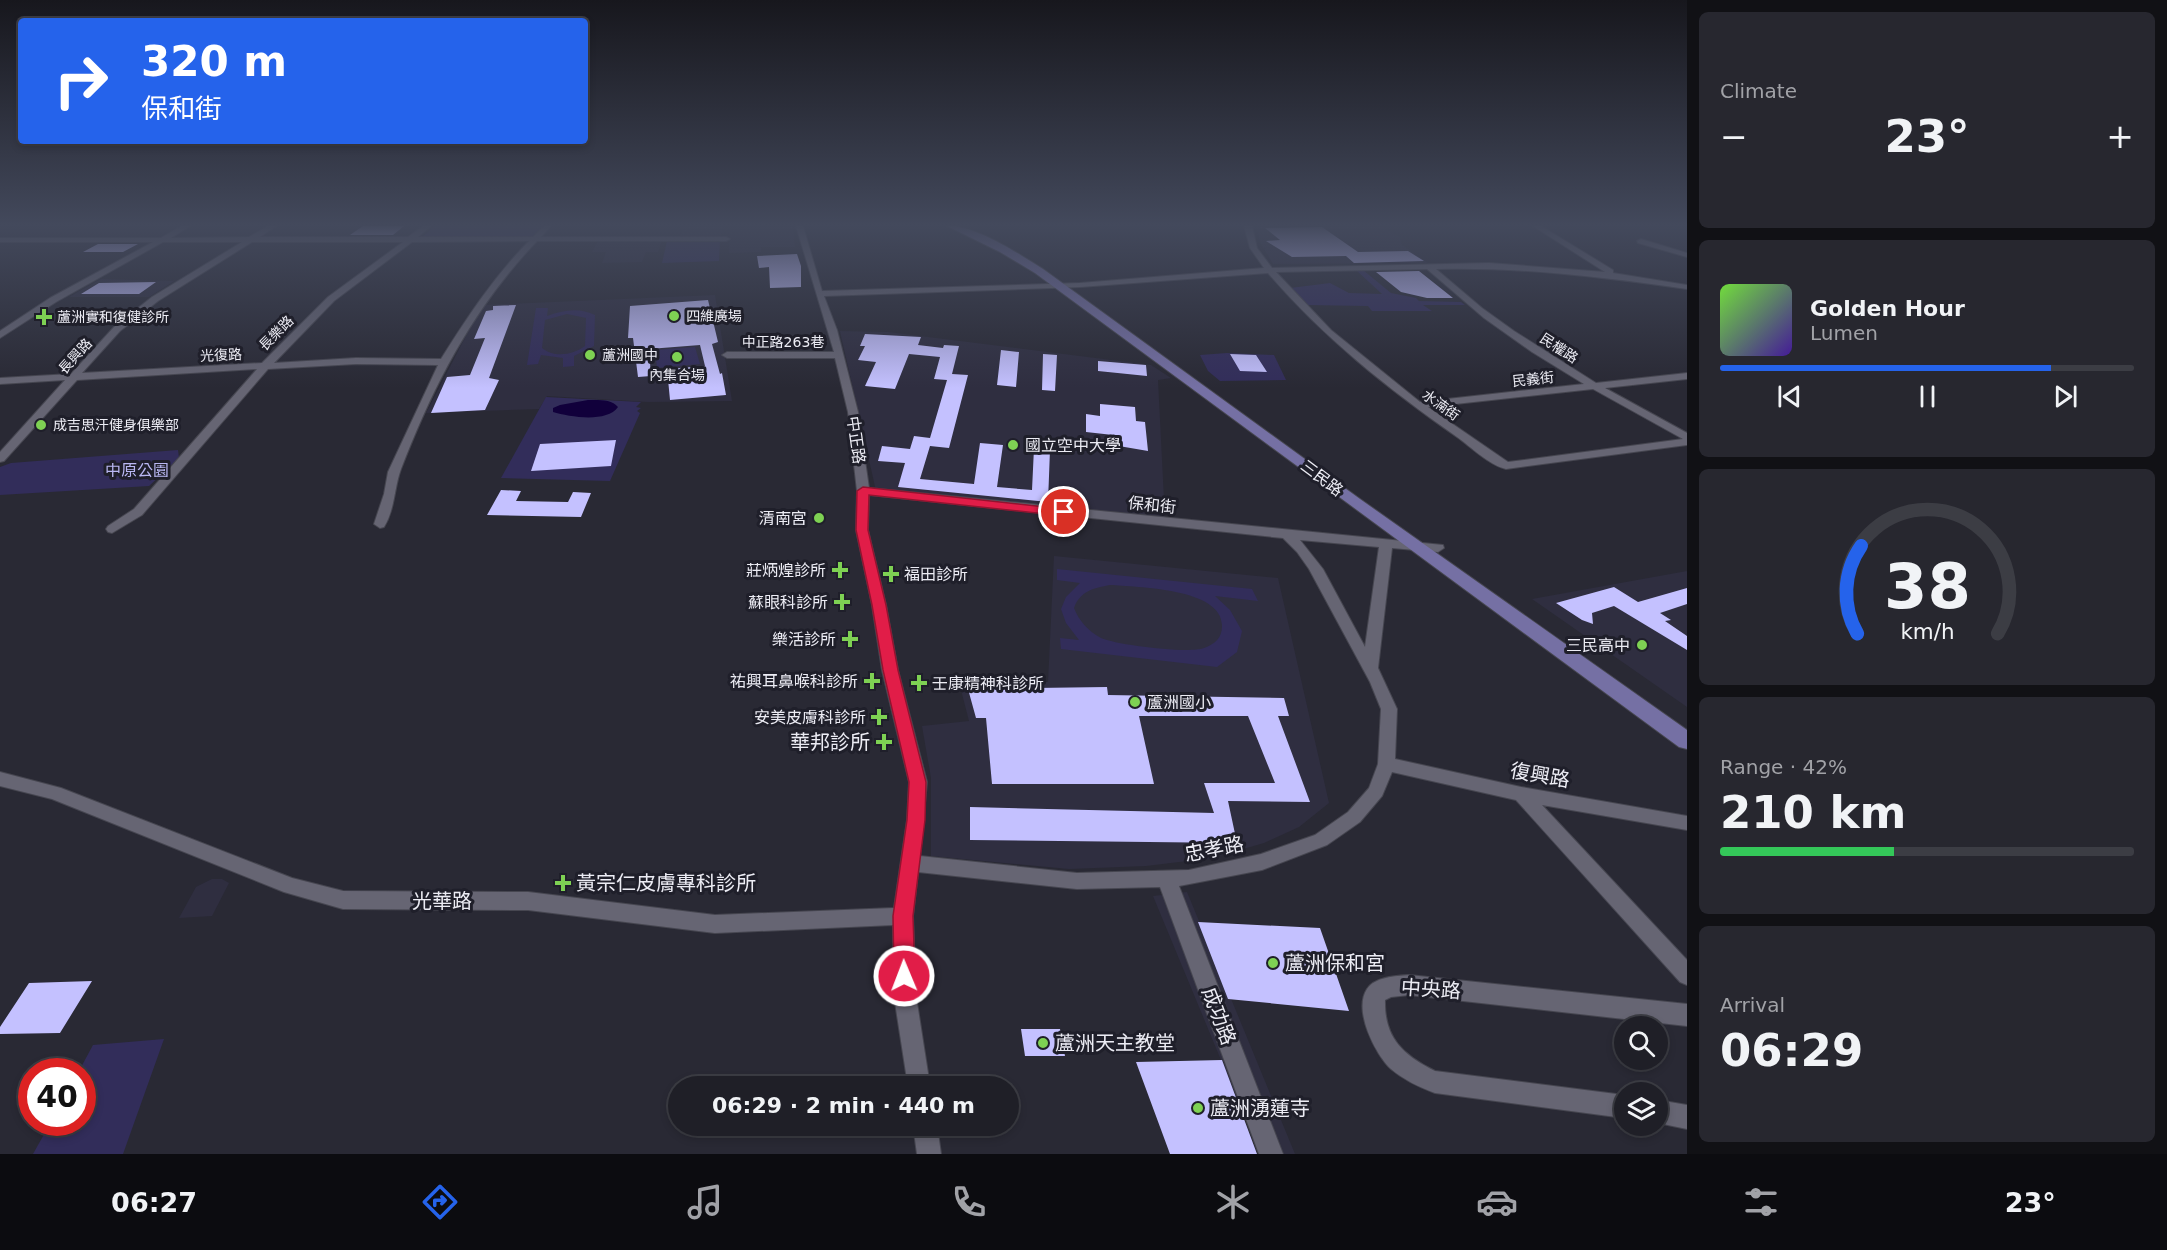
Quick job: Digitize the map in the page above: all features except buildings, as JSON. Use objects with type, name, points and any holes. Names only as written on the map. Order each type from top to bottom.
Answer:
[{"type":"main road","name":"三民路","points":[[1057,280],[1415,546],[1687,741]]},
{"type":"main road","name":"三民路","points":[[1058,280],[1687,726]]},
{"type":"street","points":[[0,335],[53,300],[89,280]]},
{"type":"street","name":"長興路","points":[[0,459],[117,329],[154,299],[185,280]]},
{"type":"street","name":"長樂路","points":[[112,529],[138,512],[264,367],[331,299],[357,280]]},
{"type":"street","points":[[380,524],[390,494],[394,472],[444,362],[482,300],[498,280]]},
{"type":"street","name":"中正路","points":[[815,280],[833,330],[853,412],[863,491],[862,530],[879,605],[890,670],[918,782],[916,820],[903,916],[905,996],[917,1076]]},
{"type":"street","points":[[819,294],[1066,285],[1136,280]]},
{"type":"street","name":"水湳街","points":[[1279,280],[1327,334],[1417,405],[1506,466],[1687,442]]},
{"type":"street","name":"民權路","points":[[1444,280],[1487,316],[1592,386],[1687,437]]},
{"type":"street","points":[[1644,280],[1687,287]]},
{"type":"street","name":"中正路263巷","points":[[727,355],[839,355]]},
{"type":"street","name":"光復路","points":[[0,381],[356,362],[444,362]]},
{"type":"street","name":"民義街","points":[[1417,405],[1687,376]]},
{"type":"street","name":"保和街","points":[[863,491],[1287,535],[1438,548]]},
{"type":"street","name":"忠孝路","points":[[910,863],[1077,881],[1189,878],[1262,862],[1321,840],[1354,817],[1376,791],[1386,764],[1389,709],[1370,668],[1316,568],[1302,549],[1287,535]]},
{"type":"street","points":[[1370,668],[1386,543]]},
{"type":"street","name":"復興路","points":[[1386,764],[1521,794],[1687,823]]},
{"type":"street","name":"光華路","points":[[0,779],[55,793],[291,886],[343,900],[528,901],[725,924],[903,916]]},
{"type":"street","points":[[1521,794],[1687,975]]},
{"type":"street","name":"成功路","points":[[1167,879],[1271,1154]]},
{"type":"street","name":"中央路","points":[[1614,1106],[1435,1082],[1414,1074],[1397,1062],[1376,1028],[1375,995],[1388,987],[1409,985],[1687,1015]]},
{"type":"street","points":[[1668,1114],[1687,1117]]},
{"type":"street","points":[[927,1136],[929,1154]]},
{"type":"shaded area","points":[[99,280],[174,281],[149,297],[69,297]]},
{"type":"shaded area","name":"蘆洲國中","points":[[715,295],[732,401],[648,402],[547,396],[539,409],[426,413],[482,305]]},
{"type":"shaded area","name":"國立空中大學","points":[[840,331],[888,332],[1151,365],[1171,378],[1158,380],[1165,519],[876,491]]},
{"type":"shaded area","points":[[588,400],[609,401],[618,407],[613,412],[597,417],[569,416],[553,412],[553,408],[560,405]]},
{"type":"shaded area","name":"蘆洲國小","points":[[1054,556],[1278,578],[1329,803],[1299,827],[1264,843],[1212,858],[1146,866],[1069,869],[931,856],[931,778],[922,726],[969,721],[959,682],[1048,682]]},
{"type":"shaded area","name":"三民高中","points":[[1687,571],[1687,707],[1532,599]]},
{"type":"shaded area","points":[[212,879],[222,879],[229,883],[212,916],[179,918],[196,887]]},
{"type":"shaded area","points":[[1187,892],[1295,1154],[1260,1154],[1153,896]]},
{"type":"green space","points":[[1367,280],[1375,280],[1391,293],[1416,298],[1419,301],[1461,302],[1465,305],[1423,305],[1432,311],[1372,311],[1368,306],[1307,305],[1290,288],[1330,283],[1349,293],[1382,294]]},
{"type":"green space","points":[[536,308],[548,308],[547,316],[571,310],[595,315],[594,346],[574,356],[574,366],[563,367],[563,358],[541,355],[538,364],[527,365]],"holes":[[[567,314],[586,318],[585,346],[575,352],[564,354],[552,353],[542,348],[545,320]]]},
{"type":"green space","name":"內集合場","points":[[695,347],[700,364],[657,368],[655,350]]},
{"type":"green space","points":[[1227,353],[1274,355],[1286,380],[1220,381],[1208,371],[1200,355]]},
{"type":"green space","points":[[546,397],[641,402],[636,407],[641,408],[637,411],[640,413],[610,481],[501,478]]},
{"type":"green space","name":"中原公園","points":[[178,450],[179,458],[149,486],[0,495],[0,467],[11,463]]},
{"type":"green space","points":[[1057,569],[1252,589],[1258,601],[1215,596],[1230,610],[1242,631],[1237,652],[1217,667],[1061,649],[1060,638],[1079,640],[1066,623],[1061,609],[1066,597],[1080,583],[1057,580]],"holes":[[[1110,585],[1176,592],[1209,604],[1219,613],[1222,626],[1219,637],[1215,642],[1196,650],[1136,646],[1101,638],[1084,625],[1074,608],[1088,591]]]},
{"type":"green space","points":[[164,1039],[123,1154],[33,1154],[43,1136],[96,1136],[96,1058],[86,1058],[93,1045]]},
{"type":"place","name":"四維廣場","points":[[674,316]]},
{"type":"place","name":"蘆洲實和復健診所","points":[[44,317]]},
{"type":"place","name":"蘆洲國中","points":[[590,355]]},
{"type":"place","name":"內集合場","points":[[677,357]]},
{"type":"place","name":"成吉思汗健身俱樂部","points":[[41,425]]},
{"type":"place","name":"國立空中大學","points":[[1013,445]]},
{"type":"place","name":"清南宮","points":[[819,518]]},
{"type":"place","name":"莊炳煌診所","points":[[840,570]]},
{"type":"place","name":"福田診所","points":[[891,574]]},
{"type":"place","name":"蘇眼科診所","points":[[842,602]]},
{"type":"place","name":"樂活診所","points":[[850,639]]},
{"type":"place","name":"三民高中","points":[[1642,645]]},
{"type":"place","name":"祐興耳鼻喉科診所","points":[[872,681]]},
{"type":"place","name":"壬康精神科診所","points":[[919,683]]},
{"type":"place","name":"蘆洲國小","points":[[1135,702]]},
{"type":"place","name":"安美皮膚科診所","points":[[879,717]]},
{"type":"place","name":"華邦診所","points":[[884,742]]},
{"type":"place","name":"黃宗仁皮膚專科診所","points":[[563,883]]},
{"type":"place","name":"蘆洲保和宮","points":[[1273,963]]},
{"type":"place","name":"蘆洲天主教堂","points":[[1043,1043]]},
{"type":"place","name":"蘆洲湧蓮寺","points":[[1198,1108]]},
{"type":"route","points":[[904,976],[903,916],[916,820],[918,782],[890,670],[879,605],[862,530],[863,491],[1064,512]]}]
